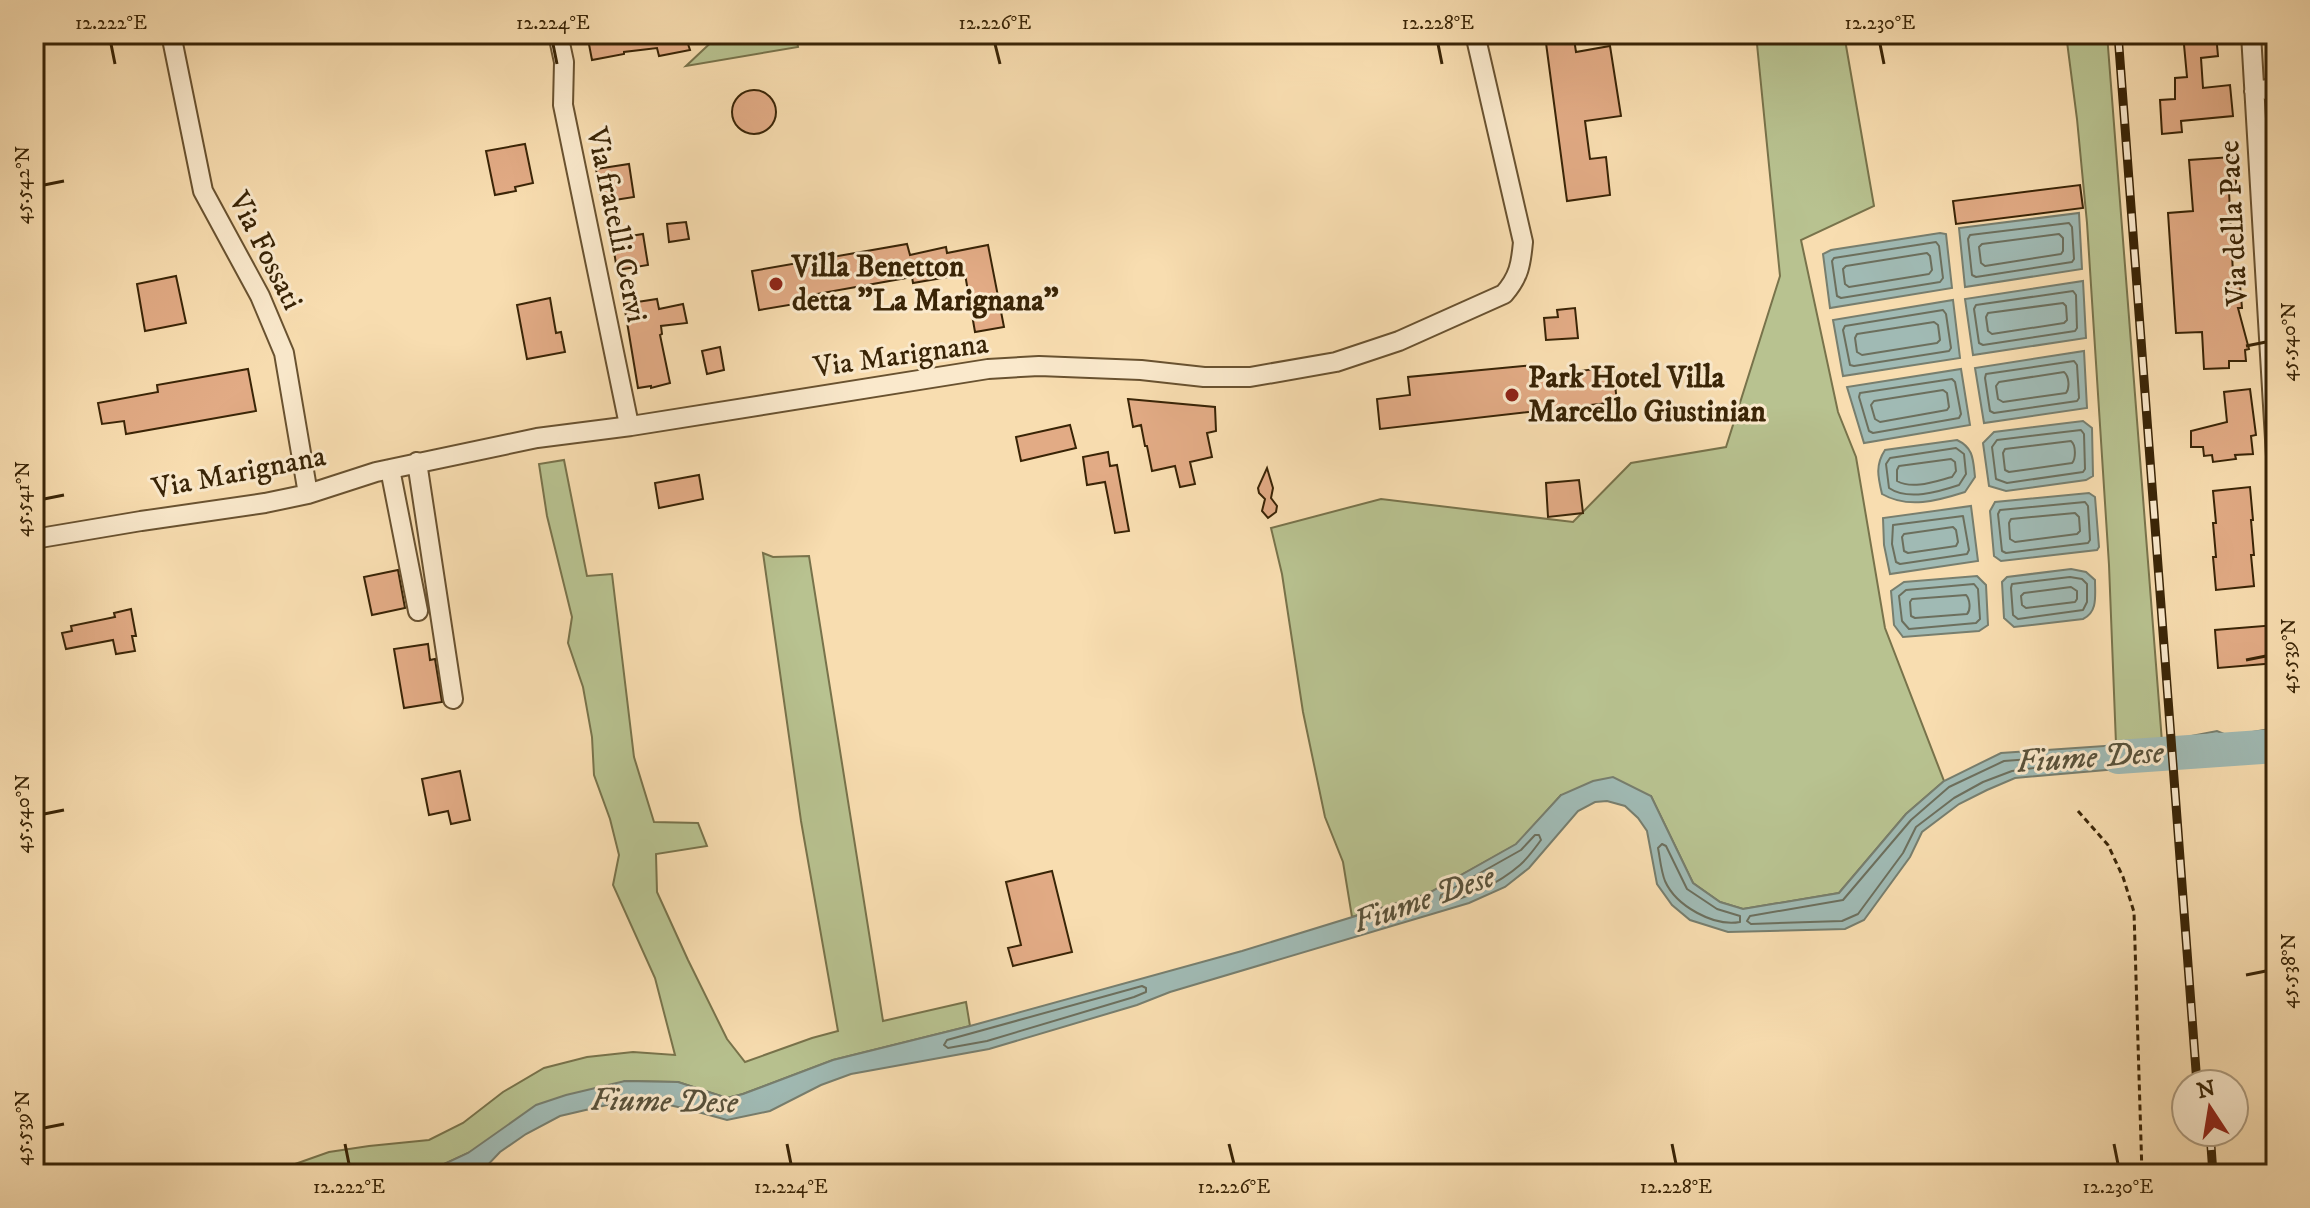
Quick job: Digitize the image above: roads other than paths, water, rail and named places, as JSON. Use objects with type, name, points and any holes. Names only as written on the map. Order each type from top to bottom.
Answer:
[{"type":"street","name":"Via Fossati","points":[[171,34],[203,191],[260,296],[284,353],[308,494]]},
{"type":"street","name":"Via fratelli Cervi","points":[[558,34],[564,62],[563,105],[631,426]]},
{"type":"street","name":"Via Marignana","points":[[34,539],[222,511],[308,494],[417,462],[537,438],[988,369],[1039,366],[1250,377],[1336,362],[1399,341],[1504,294],[1516,281],[1521,264],[1523,242],[1475,34]]},
{"type":"street","name":"Via della Pace","points":[[2251,34],[2276,454]]},
{"type":"street","points":[[2254,91],[2276,88]]},
{"type":"street","points":[[417,462],[453,699]]},
{"type":"street","points":[[390,469],[418,611]]},
{"type":"water","points":[[2079,213],[2082,269],[1965,287],[1959,228]]},
{"type":"water","points":[[1946,234],[1952,288],[1830,308],[1823,254],[1831,250]]},
{"type":"water","points":[[2083,281],[2086,338],[1973,355],[1965,299]]},
{"type":"water","points":[[1953,300],[1960,358],[1843,376],[1833,320]]},
{"type":"water","points":[[2084,351],[2087,408],[1984,423],[1975,368]]},
{"type":"water","points":[[1961,369],[1970,425],[1864,443],[1847,387]]},
{"type":"water","points":[[2083,421],[2092,428],[2093,476],[2086,480],[2006,491],[1989,486],[1983,443],[1994,432]]},
{"type":"water","points":[[1957,440],[1970,451],[1974,465],[1975,477],[1965,492],[1933,501],[1912,502],[1882,494],[1879,466],[1885,450]]},
{"type":"water","points":[[2089,493],[2095,497],[2097,550],[2001,561],[1994,556],[1990,511],[1995,502]]},
{"type":"water","points":[[1971,506],[1978,561],[1890,574],[1883,518]]},
{"type":"water","points":[[2071,569],[2086,572],[2095,580],[2095,603],[2088,616],[2014,627],[2004,618],[2002,582],[2007,577]]},
{"type":"water","points":[[1977,576],[1986,585],[1988,625],[1979,631],[1903,637],[1894,625],[1891,591],[1904,582]]},
{"type":"water","points":[[2276,728],[2276,747],[2260,757],[2194,762],[2191,736],[2217,731],[2229,736]]},
{"type":"water","points":[[2162,742],[2163,765],[2015,778],[1959,804],[1922,832],[1910,857],[1864,920],[1845,929],[1728,932],[1690,920],[1672,905],[1657,884],[1647,831],[1638,818],[1625,806],[1607,801],[1595,802],[1578,811],[1529,868],[1505,887],[1469,903],[989,1049],[851,1074],[821,1085],[770,1111],[727,1120],[651,1101],[607,1105],[560,1116],[526,1134],[475,1174],[389,1174],[440,1166],[468,1153],[536,1105],[566,1095],[625,1081],[678,1082],[727,1098],[833,1060],[970,1026],[1242,951],[1427,894],[1516,844],[1561,795],[1593,781],[1613,777],[1651,796],[1693,883],[1720,902],[1743,909],[1839,893],[1906,814],[1944,781],[2001,753]]},
{"type":"waterway","name":"Fiume Dese","points":[[2118,757],[2276,746]]},
{"type":"railway","points":[[2118,34],[2196,1068]]},
{"type":"railway","points":[[2211,1148],[2213,1174]]},
{"type":"place","name":"Villa Benetton detta \"La Marignana\"","points":[[776,284]]},
{"type":"place","name":"Park Hotel Villa Marcello Giustinian","points":[[1512,395]]}]
